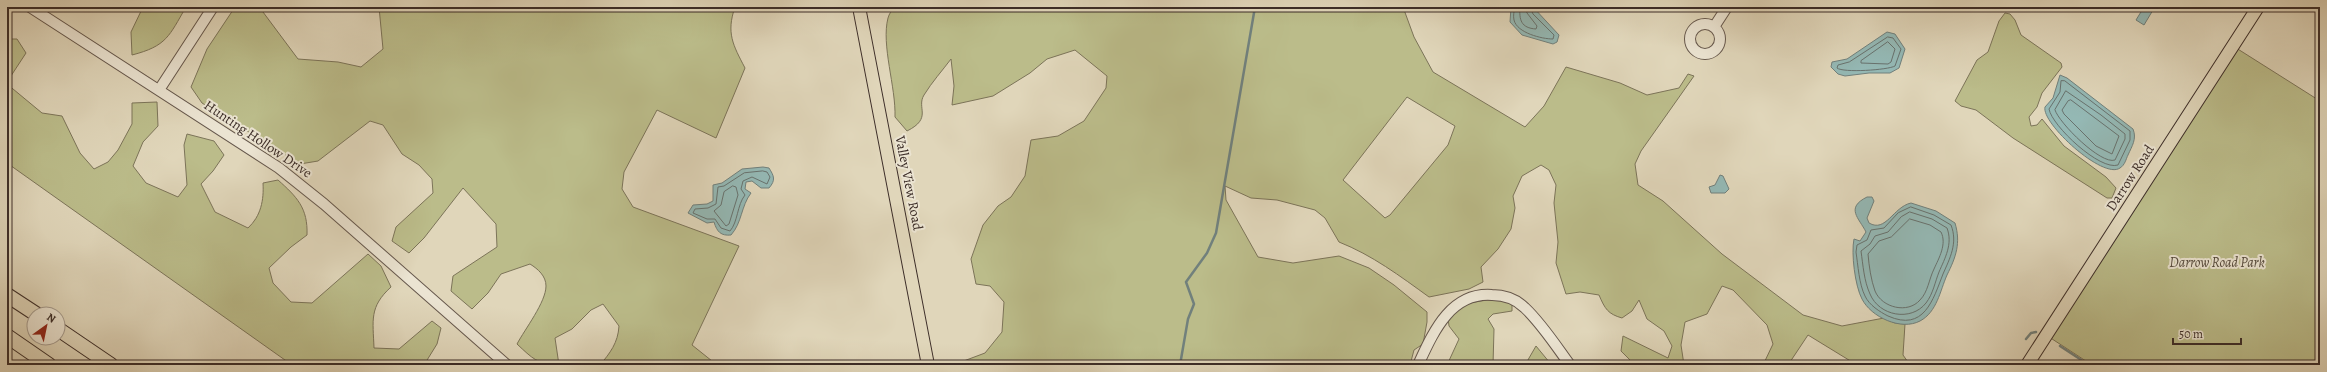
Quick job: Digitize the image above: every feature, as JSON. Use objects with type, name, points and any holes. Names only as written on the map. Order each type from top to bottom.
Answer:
[{"type":"highway","points":[[7,295],[26,307]]},
{"type":"highway","points":[[66,335],[110,365]]},
{"type":"highway","points":[[7,336],[49,365]]},
{"type":"main road","name":"Valley View Road","points":[[859,7],[928,365]]},
{"type":"main road","name":"Darrow Road","points":[[2027,365],[2258,7]]},
{"type":"street","name":"Hunting Hollow Drive","points":[[30,7],[256,152],[298,181],[507,365]]},
{"type":"street","points":[[159,90],[213,7]]},
{"type":"street","points":[[1714,26],[1727,7]]},
{"type":"street","points":[[1418,365],[1437,326],[1448,312],[1458,303],[1485,294],[1505,296],[1525,307],[1570,365]]},
{"type":"green space","points":[[143,7],[186,7],[171,33],[160,44],[144,52],[132,55],[131,32]]},
{"type":"green space","points":[[235,7],[260,8],[298,59],[338,62],[361,67],[383,49],[379,7],[735,7],[731,24],[732,39],[745,68],[716,138],[657,110],[624,172],[622,189],[633,207],[739,246],[692,345],[717,365],[600,365],[615,343],[619,326],[603,304],[591,310],[572,329],[555,338],[559,365],[546,364],[531,357],[517,344],[543,300],[545,292],[545,279],[536,268],[530,264],[501,274],[488,293],[472,309],[451,291],[453,276],[497,247],[496,224],[463,188],[424,238],[409,253],[392,241],[396,227],[433,193],[432,179],[419,165],[402,154],[383,125],[370,121],[318,161],[300,164],[202,103],[191,87],[207,49]]},
{"type":"green space","points":[[894,7],[1403,7],[1414,37],[1433,72],[1525,127],[1544,106],[1566,67],[1620,83],[1647,95],[1679,88],[1688,74],[1694,76],[1641,151],[1635,164],[1638,185],[1663,201],[1722,254],[1803,315],[1842,326],[1884,318],[1895,323],[1905,324],[1903,355],[1910,365],[1857,365],[1808,335],[1788,365],[1763,365],[1773,344],[1767,325],[1733,290],[1722,286],[1707,314],[1685,322],[1681,345],[1684,365],[1635,365],[1621,351],[1623,336],[1668,358],[1672,346],[1664,331],[1647,319],[1639,300],[1632,311],[1622,318],[1610,313],[1603,304],[1599,295],[1580,292],[1566,294],[1556,263],[1558,242],[1554,203],[1556,185],[1549,170],[1541,165],[1522,176],[1513,196],[1515,208],[1511,229],[1498,249],[1481,267],[1483,282],[1469,289],[1429,297],[1363,253],[1339,242],[1325,218],[1315,210],[1277,200],[1251,198],[1225,186],[1226,200],[1258,257],[1293,263],[1339,256],[1369,268],[1394,285],[1427,312],[1427,322],[1423,344],[1414,350],[1410,365],[953,365],[985,353],[1002,332],[1004,302],[990,286],[976,284],[971,259],[983,225],[998,206],[1011,197],[1025,176],[1031,140],[1058,136],[1084,121],[1106,88],[1107,76],[1075,50],[1047,59],[1030,73],[993,96],[952,105],[954,86],[951,59],[924,95],[922,100],[922,117],[920,122],[907,131],[895,117],[895,105],[887,53],[886,29],[888,17]],"holes":[[[1407,97],[1455,126],[1448,145],[1390,215],[1385,218],[1343,180]]]},
{"type":"green space","points":[[2005,13],[2010,14],[2015,20],[2021,35],[2061,63],[2062,67],[2042,93],[2037,107],[2029,117],[2031,126],[2037,125],[2042,119],[2064,146],[2106,177],[2116,188],[2112,198],[2107,198],[2013,138],[1976,110],[1961,106],[1955,101],[1977,60],[1988,52],[1999,21]]},
{"type":"green space","points":[[7,39],[17,39],[26,53],[7,82]]},
{"type":"green space","name":"Darrow Road Park","points":[[2233,46],[2320,101],[2320,365],[2092,365],[2046,335]]},
{"type":"green space","points":[[7,84],[42,113],[62,116],[80,153],[94,169],[108,162],[118,150],[132,124],[132,103],[157,102],[158,126],[143,142],[133,166],[146,183],[178,197],[187,185],[184,145],[187,134],[214,141],[224,155],[213,171],[201,184],[215,212],[248,228],[256,218],[261,207],[263,183],[278,180],[291,192],[300,204],[306,217],[307,235],[291,247],[269,268],[273,283],[291,302],[312,303],[368,254],[381,266],[391,287],[379,301],[374,314],[374,348],[399,349],[432,321],[441,328],[437,344],[424,365],[292,365],[7,163]]},
{"type":"green space","points":[[1487,300],[1505,301],[1512,304],[1512,311],[1493,314],[1488,319],[1494,329],[1493,365],[1447,365],[1459,339],[1449,326],[1448,318],[1463,304]]},
{"type":"green space","points":[[1536,346],[1550,363],[1554,365],[1525,365]]},
{"type":"water","points":[[1511,7],[1533,7],[1559,35],[1557,42],[1553,44],[1522,35],[1510,22]]},
{"type":"water","points":[[2144,7],[2153,10],[2144,25],[2136,20]]},
{"type":"water","points":[[1887,32],[1895,34],[1905,49],[1899,68],[1890,73],[1869,73],[1845,76],[1838,74],[1831,67],[1832,62],[1847,59]]},
{"type":"water","points":[[2060,75],[2067,78],[2133,129],[2134,142],[2125,162],[2120,168],[2112,169],[2101,166],[2088,158],[2062,136],[2046,115],[2045,107],[2053,98]]},
{"type":"water","points":[[763,167],[769,168],[773,176],[773,183],[769,188],[761,188],[752,181],[746,182],[745,189],[751,193],[745,203],[735,230],[731,235],[720,233],[714,222],[707,223],[688,213],[693,205],[707,204],[713,201],[713,185],[722,183],[742,169]]},
{"type":"water","points":[[1720,175],[1723,176],[1729,189],[1725,193],[1711,193],[1709,187],[1715,185]]},
{"type":"water","points":[[1867,197],[1872,197],[1874,201],[1867,218],[1869,223],[1875,225],[1880,225],[1885,222],[1899,209],[1911,203],[1936,211],[1955,223],[1958,237],[1957,250],[1953,262],[1934,307],[1926,317],[1920,321],[1912,324],[1904,324],[1879,317],[1866,306],[1862,299],[1857,286],[1854,269],[1853,245],[1854,239],[1860,241],[1866,232],[1857,218],[1855,209],[1860,201]]},
{"type":"waterway","points":[[1180,365],[1188,319],[1194,304],[1186,282],[1207,253],[1216,233],[1255,7]]},
{"type":"waterway","points":[[2026,339],[2031,333],[2036,332]]},
{"type":"waterway","points":[[2060,346],[2089,365]]}]
